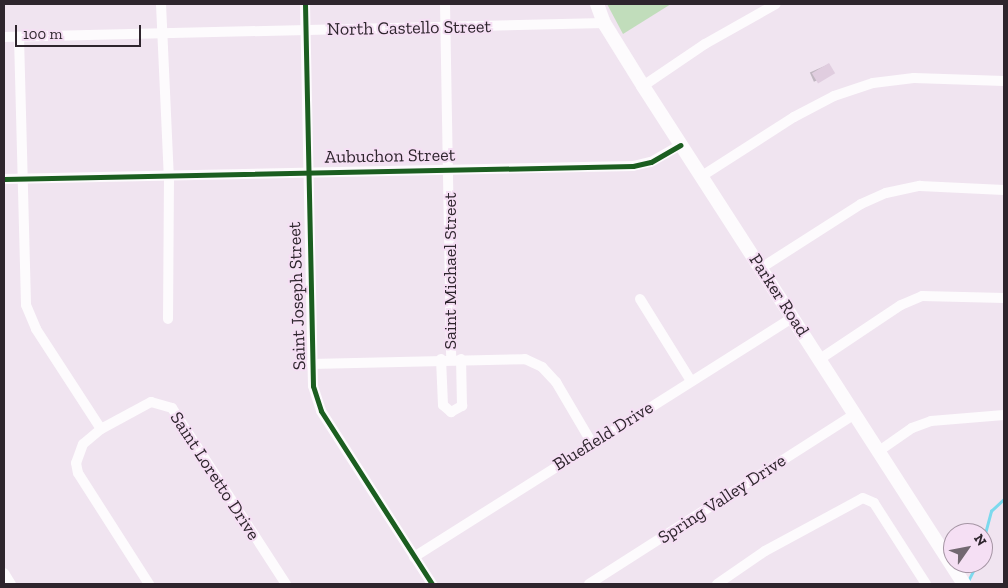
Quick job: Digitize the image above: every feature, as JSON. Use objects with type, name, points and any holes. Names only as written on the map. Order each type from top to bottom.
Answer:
[{"type":"main road","name":"Parker Road","points":[[597,4],[604,23],[643,86],[794,318],[962,582]]},
{"type":"street","points":[[161,4],[169,177],[168,320]]},
{"type":"street","name":"Saint Joseph Street","points":[[306,4],[311,364],[321,411],[432,584]]},
{"type":"street","name":"Saint Michael Street","points":[[445,4],[451,359]]},
{"type":"street","points":[[643,86],[713,40],[776,4]]},
{"type":"street","name":"North Castello Street","points":[[4,38],[604,23]]},
{"type":"street","points":[[19,37],[26,305],[36,329],[101,429]]},
{"type":"street","points":[[702,176],[794,117],[834,96],[873,84],[914,78],[1004,81]]},
{"type":"street","name":"Aubuchon Street","points":[[4,179],[169,177],[307,171],[634,166],[650,162],[681,145]]},
{"type":"street","points":[[761,268],[861,204],[886,193],[920,186],[1004,190]]},
{"type":"street","points":[[820,359],[901,305],[922,296],[1004,298]]},
{"type":"street","points":[[640,299],[691,381]]},
{"type":"street","name":"Bluefield Drive","points":[[414,557],[592,443],[794,318]]},
{"type":"street","points":[[311,364],[451,359],[525,359],[542,367],[556,382],[592,443]]},
{"type":"street","name":"Saint Loretto Drive","points":[[149,584],[78,473],[76,463],[83,444],[101,429],[151,402],[172,408],[286,584]]},
{"type":"street","name":"Spring Valley Drive","points":[[589,584],[855,414]]},
{"type":"street","points":[[879,451],[912,428],[931,421],[1004,415]]},
{"type":"street","points":[[723,583],[765,551],[863,498],[874,503],[926,584]]},
{"type":"street","points":[[4,573],[11,584]]},
{"type":"green space","points":[[607,4],[671,4],[623,34]]},
{"type":"building","points":[[829,63],[835,73],[818,84],[812,73]]},
{"type":"waterway","points":[[988,523],[991,511],[1004,499]]},
{"type":"waterway","points":[[968,581],[972,573]]},
{"type":"cycle path","points":[[305,4],[313,386],[321,411],[432,584]]},
{"type":"cycle path","points":[[4,179],[633,166],[651,162],[681,145]]}]
